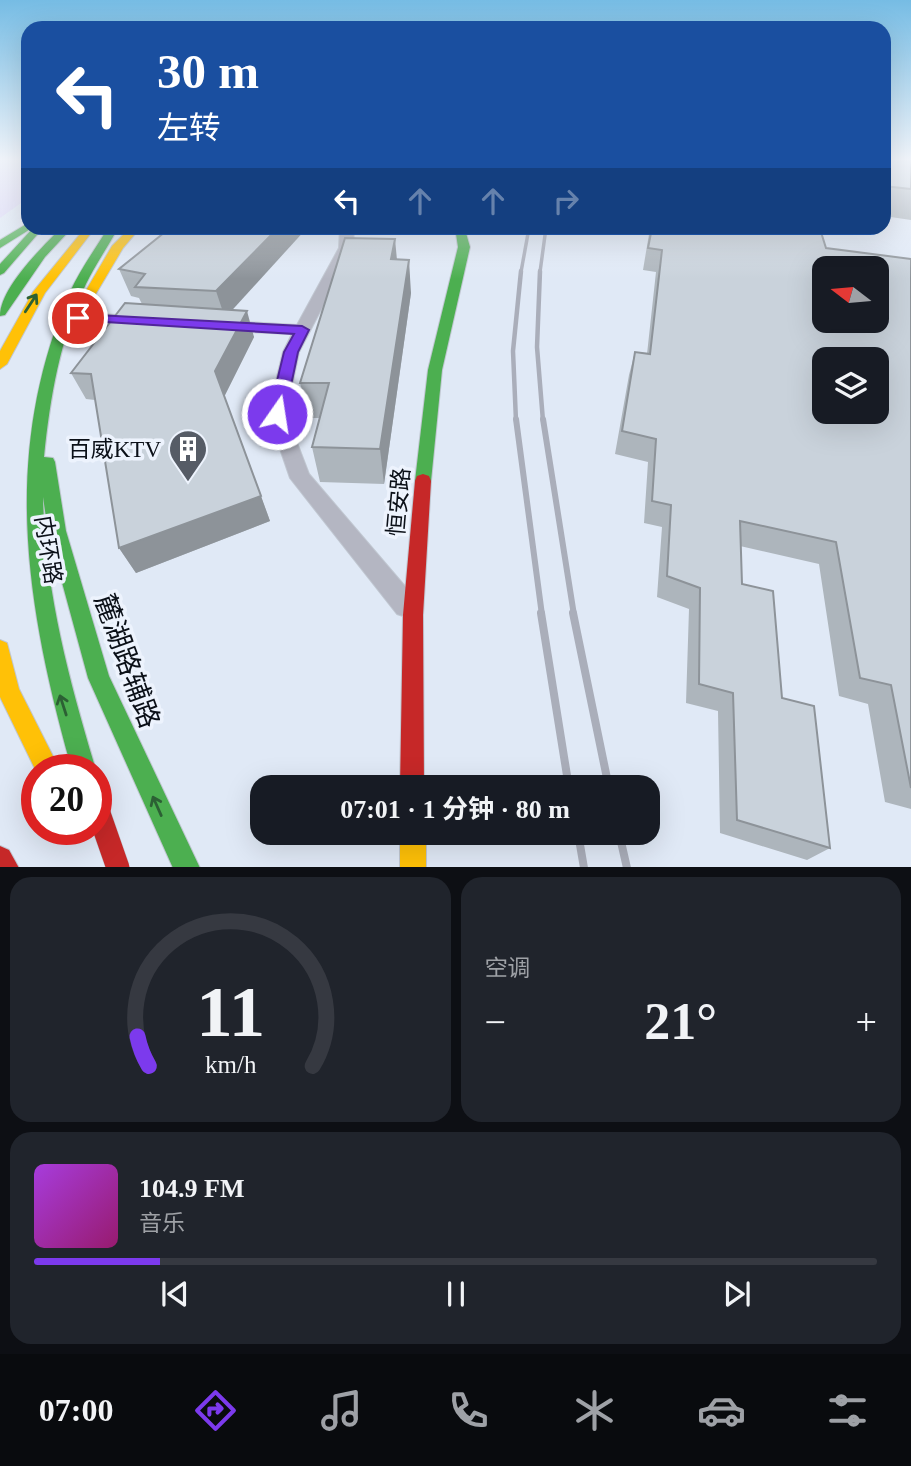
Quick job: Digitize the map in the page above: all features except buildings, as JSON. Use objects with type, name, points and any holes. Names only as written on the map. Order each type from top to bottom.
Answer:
[{"type":"main road","points":[[0,244],[21,230]]},
{"type":"main road","points":[[0,271],[32,235]]},
{"type":"main road","points":[[0,312],[41,255],[60,235]]},
{"type":"main road","points":[[0,364],[25,311],[62,259],[84,235]]},
{"type":"main road","points":[[24,413],[45,335],[79,270],[107,235]]},
{"type":"main road","points":[[66,291],[93,260],[120,235]]},
{"type":"main road","name":"麓湖路辅路","points":[[128,235],[101,271],[70,335],[47,462],[57,531],[99,678],[187,867]]},
{"type":"main road","name":"恒安路","points":[[412,775],[413,615],[435,369],[464,247],[461,235]]},
{"type":"main road","name":"内环路","points":[[18,485],[23,550],[39,627],[79,754]]},
{"type":"main road","points":[[0,650],[9,692],[40,754]]},
{"type":"main road","points":[[99,845],[118,867]]},
{"type":"main road","points":[[110,845],[118,867]]},
{"type":"main road","points":[[413,845],[413,867]]},
{"type":"main road","points":[[0,859],[6,867]]},
{"type":"lane","points":[[346,235],[346,247],[291,352],[277,414],[300,478],[413,615]]},
{"type":"lane","points":[[78,318],[158,322]]},
{"type":"lane","points":[[210,325],[302,330]]},
{"type":"shaded area","points":[[0,198],[21,198],[21,203],[0,218]]},
{"type":"railway","points":[[521,272],[528,235]]},
{"type":"railway","points":[[540,272],[545,235]]},
{"type":"railway","points":[[516,421],[513,351],[521,271]]},
{"type":"railway","points":[[540,271],[537,347],[543,421]]},
{"type":"railway","points":[[516,419],[542,615]]},
{"type":"railway","points":[[543,419],[574,615]]},
{"type":"railway","points":[[541,613],[567,775]]},
{"type":"railway","points":[[573,613],[606,775]]},
{"type":"railway","points":[[580,845],[584,867]]},
{"type":"railway","points":[[622,845],[627,867]]},
{"type":"traffic: fast","points":[[0,245],[21,231]]},
{"type":"traffic: fast","points":[[0,271],[32,235]]},
{"type":"traffic: fast","points":[[0,312],[41,255],[60,235]]},
{"type":"traffic: fast","points":[[79,754],[66,710],[41,591],[35,531],[35,472],[41,412],[54,353],[80,284],[109,235]]},
{"type":"traffic: fast","points":[[423,481],[435,370],[464,247],[461,235]]},
{"type":"traffic: fast","points":[[47,462],[57,531],[99,678],[187,867]]},
{"type":"traffic: slow","points":[[0,364],[39,292],[84,235]]},
{"type":"traffic: slow","points":[[87,299],[118,246],[128,235]]},
{"type":"traffic: slow","points":[[0,650],[9,692],[40,754]]},
{"type":"traffic: slow","points":[[413,845],[413,867]]},
{"type":"traffic: jam","points":[[412,775],[413,615],[423,481]]},
{"type":"traffic: jam","points":[[110,845],[118,867]]},
{"type":"traffic: jam","points":[[0,859],[5,867]]},
{"type":"place","name":"百威KTV","points":[[188,483]]},
{"type":"route","points":[[78,318],[302,330],[291,352],[277,414]]}]
